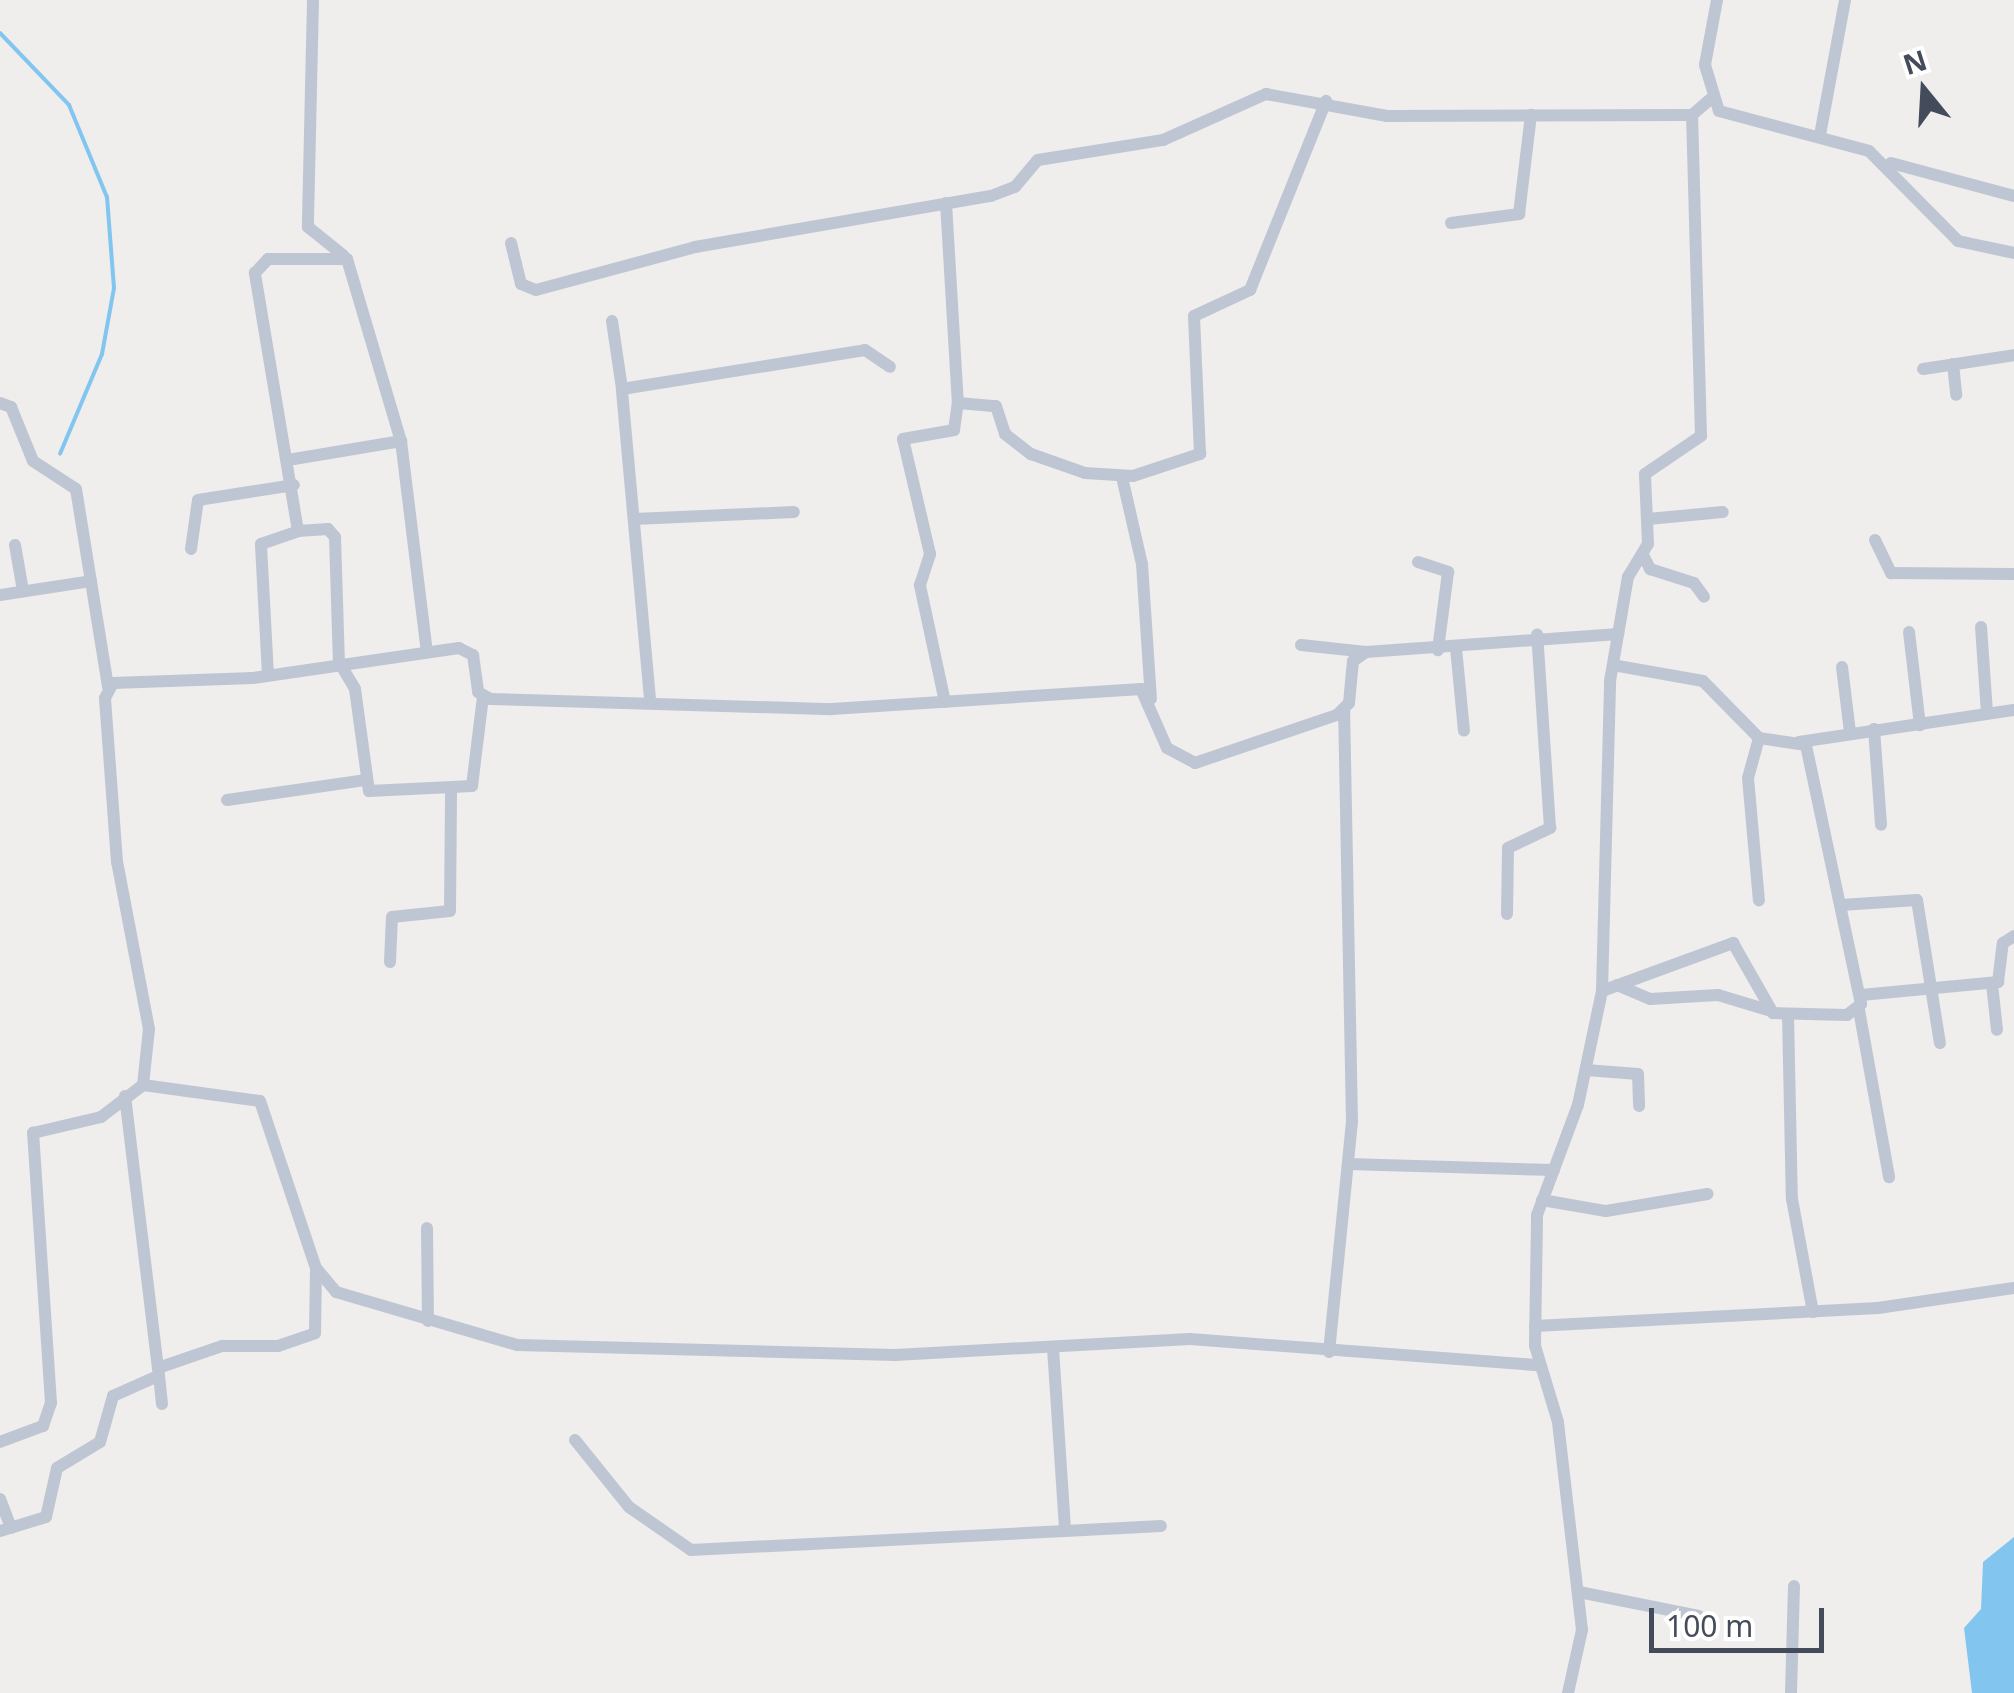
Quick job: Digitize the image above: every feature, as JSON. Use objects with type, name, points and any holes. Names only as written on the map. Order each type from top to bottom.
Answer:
[{"type":"street","points":[[313,0],[308,232],[343,255],[353,302],[372,322],[401,441],[427,652]]},
{"type":"street","points":[[511,243],[527,292],[695,247],[1009,190],[1029,166],[1062,152],[1163,140],[1250,98],[1326,101],[1387,116],[1692,115],[1709,100],[1717,0]]},
{"type":"street","points":[[1820,134],[1845,0]]},
{"type":"street","points":[[1709,100],[1731,119],[1820,134],[1888,163],[2014,196]]},
{"type":"street","points":[[958,403],[996,406],[1005,434],[1046,464],[1122,477],[1205,449],[1194,316],[1250,290],[1326,101]]},
{"type":"street","points":[[1451,223],[1518,214],[1531,114]]},
{"type":"street","points":[[1568,1693],[1581,1644],[1579,1592],[1558,1422],[1538,1365],[1535,1326],[1542,1200],[1586,1070],[1602,991],[1613,665],[1628,577],[1643,555],[1648,468],[1690,451],[1700,436],[1692,115]]},
{"type":"street","points":[[1888,163],[1958,241],[2014,253]]},
{"type":"street","points":[[944,702],[920,586],[930,554],[904,439],[954,430],[958,403],[946,203]]},
{"type":"street","points":[[298,532],[294,484],[272,414],[256,266],[343,255]]},
{"type":"street","points":[[612,321],[622,390],[650,699]]},
{"type":"street","points":[[622,390],[865,350],[890,368]]},
{"type":"street","points":[[1922,369],[2014,356]]},
{"type":"street","points":[[1952,364],[1956,395]]},
{"type":"street","points":[[0,404],[11,407],[33,460],[76,489],[108,687],[118,871],[150,1029],[143,1085]]},
{"type":"street","points":[[288,460],[401,441]]},
{"type":"street","points":[[1122,477],[1142,564],[1151,699],[1167,748],[1195,763],[1344,710]]},
{"type":"street","points":[[191,549],[198,500],[294,484]]},
{"type":"street","points":[[634,519],[794,512]]},
{"type":"street","points":[[1648,519],[1724,512]]},
{"type":"street","points":[[108,687],[268,675],[338,662],[468,650],[483,696],[478,775],[451,789],[375,792],[365,780],[355,690],[338,662],[335,538],[328,529],[298,532],[261,544],[268,675]]},
{"type":"street","points":[[1875,540],[1891,574],[2014,574]]},
{"type":"street","points":[[15,546],[23,591]]},
{"type":"street","points":[[1643,555],[1650,569],[1694,583],[1704,597]]},
{"type":"street","points":[[1418,562],[1448,572],[1438,650]]},
{"type":"street","points":[[0,594],[91,581]]},
{"type":"street","points":[[1980,627],[1987,713]]},
{"type":"street","points":[[1909,632],[1920,724]]},
{"type":"street","points":[[1301,645],[1366,652],[1438,650],[1537,634],[1618,634]]},
{"type":"street","points":[[1507,914],[1508,848],[1550,828],[1537,634]]},
{"type":"street","points":[[1456,648],[1464,731]]},
{"type":"street","points":[[1330,1352],[1348,1164],[1344,710],[1353,661],[1366,652]]},
{"type":"street","points":[[1613,665],[1703,681],[1759,738],[1799,742],[2014,710]]},
{"type":"street","points":[[1842,668],[1850,732]]},
{"type":"street","points":[[483,696],[650,699],[832,709],[1132,688],[1151,699]]},
{"type":"street","points":[[1874,729],[1881,825]]},
{"type":"street","points":[[1759,738],[1748,778],[1759,901]]},
{"type":"street","points":[[1799,742],[1809,751],[1861,994],[1859,1010],[1888,1178]]},
{"type":"street","points":[[227,800],[365,780]]},
{"type":"street","points":[[390,962],[392,917],[450,911],[451,789]]},
{"type":"street","points":[[1841,906],[1917,900],[1940,1042]]},
{"type":"street","points":[[1861,994],[1992,984],[2003,978],[2004,943],[2014,936]]},
{"type":"street","points":[[1602,991],[1733,943],[1768,1010]]},
{"type":"street","points":[[1992,984],[1997,1030]]},
{"type":"street","points":[[1617,985],[1650,1000],[1718,995],[1788,1015],[1859,1010]]},
{"type":"street","points":[[1788,1015],[1792,1198],[1813,1312]]},
{"type":"street","points":[[1586,1070],[1638,1074],[1639,1106]]},
{"type":"street","points":[[0,1442],[43,1426],[51,1403],[33,1133],[102,1117],[143,1085],[260,1101],[316,1268],[315,1333],[278,1346],[222,1346],[158,1372],[113,1396],[100,1442],[54,1474],[51,1512],[6,1530],[0,1499]]},
{"type":"street","points":[[125,1096],[162,1404]]},
{"type":"street","points":[[1348,1164],[1554,1170]]},
{"type":"street","points":[[1542,1200],[1606,1211],[1708,1194]]},
{"type":"street","points":[[427,1228],[428,1322]]},
{"type":"street","points":[[316,1268],[336,1292],[428,1322],[535,1348],[1053,1348],[1190,1338],[1330,1352],[1538,1365]]},
{"type":"street","points":[[1535,1326],[1813,1312],[2014,1288]]},
{"type":"street","points":[[1053,1348],[1065,1531]]},
{"type":"street","points":[[575,1440],[629,1508],[691,1550],[1161,1526]]},
{"type":"street","points":[[1791,1693],[1794,1586]]},
{"type":"street","points":[[1579,1592],[1700,1616]]},
{"type":"water","points":[[2014,1537],[2014,1693],[1972,1693],[1964,1628],[1981,1609],[1983,1562]]},
{"type":"waterway","points":[[0,33],[69,105],[107,197],[114,288],[102,354],[60,454]]}]
